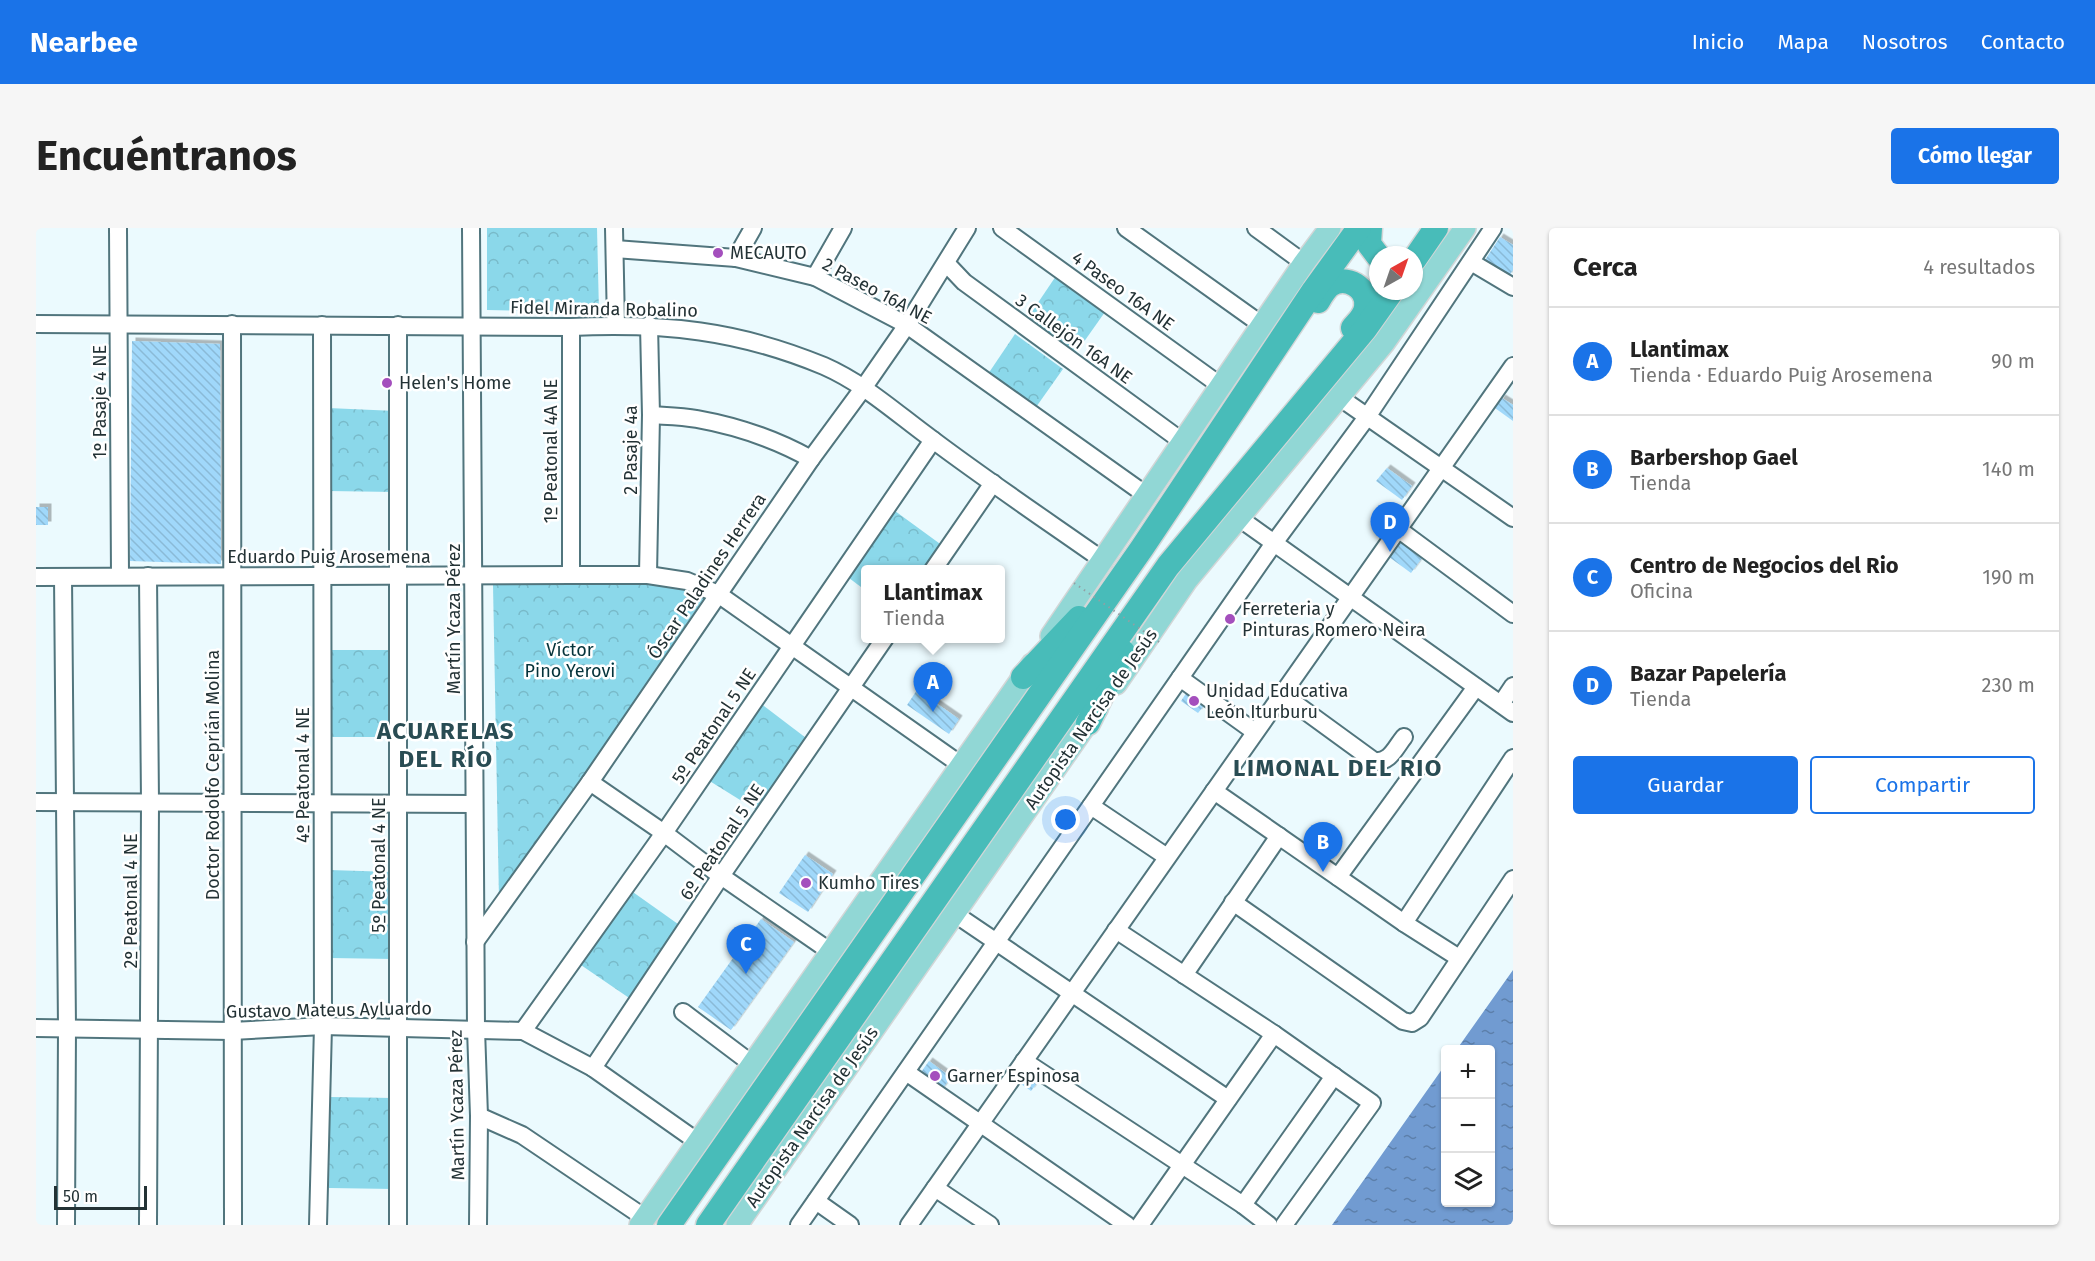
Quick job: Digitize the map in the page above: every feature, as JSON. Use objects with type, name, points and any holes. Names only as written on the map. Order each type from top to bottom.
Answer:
[{"type":"highway","points":[[669,1225],[1134,559],[1359,228]]},
{"type":"highway","points":[[1370,228],[1371,246]]},
{"type":"highway","points":[[1412,246],[1425,228]]},
{"type":"highway","points":[[1423,247],[1436,228]]},
{"type":"highway","points":[[1265,364],[1287,347],[1330,285],[1343,281],[1357,286],[1366,299],[1364,314],[1318,369],[1308,397]]},
{"type":"highway","name":"Autopista Narcisa de Jesús","points":[[708,1225],[1160,577],[1365,328],[1385,300]]},
{"type":"highway","points":[[1023,677],[1134,559]]},
{"type":"highway","points":[[1088,723],[1160,577]]},
{"type":"main road","points":[[642,1222],[1104,561],[1146,495],[1330,228]]},
{"type":"main road","name":"Autopista Narcisa de Jesús","points":[[737,1225],[1187,580],[1384,343],[1465,228]]},
{"type":"street","name":"1º Pasaje 4 NE","points":[[118,228],[120,576]]},
{"type":"street","name":"Martín Ycaza Pérez","points":[[471,228],[478,1225]]},
{"type":"street","points":[[614,228],[616,325]]},
{"type":"street","points":[[736,258],[753,228]]},
{"type":"street","points":[[814,277],[843,228]]},
{"type":"street","name":"Óscar Paladines Herrera","points":[[475,942],[590,782],[811,459],[907,325],[967,228]]},
{"type":"street","name":"4 Paseo 16A NE","points":[[1002,228],[1221,386]]},
{"type":"street","points":[[1126,228],[1262,325]]},
{"type":"street","points":[[1256,228],[1304,263]]},
{"type":"street","points":[[799,1225],[1274,543],[1367,417],[1493,228]]},
{"type":"street","name":"2 Paseo 16A NE","points":[[615,249],[736,258],[814,277],[907,325],[1146,495]]},
{"type":"street","points":[[1471,262],[1513,287]]},
{"type":"street","name":"3 Callejón 16A NE","points":[[946,263],[964,282],[1184,442]]},
{"type":"street","name":"Fidel Miranda Robalino","points":[[36,324],[571,327],[616,325],[708,331],[763,343],[826,367],[864,387],[933,440],[1104,561]]},
{"type":"street","name":"Doctor Rodolfo Ceprián Molina","points":[[232,324],[233,1225]]},
{"type":"street","name":"4º Peatonal 4 NE","points":[[318,1225],[323,1026],[322,325]]},
{"type":"street","name":"5º Peatonal 4 NE","points":[[398,325],[398,1225]]},
{"type":"street","name":"2 Pasaje 4a","points":[[648,576],[651,415],[649,326]]},
{"type":"street","name":"1º Peatonal 4A NE","points":[[571,327],[571,575]]},
{"type":"street","points":[[909,1225],[1513,366]]},
{"type":"street","points":[[1339,398],[1511,512]]},
{"type":"street","points":[[651,415],[697,419],[745,432],[787,446],[811,459]]},
{"type":"street","name":"5º Peatonal 5 NE","points":[[523,1031],[664,833],[933,440]]},
{"type":"street","points":[[936,565],[993,483]]},
{"type":"street","points":[[1239,518],[1507,709],[1513,686]]},
{"type":"street","points":[[1398,529],[1513,614]]},
{"type":"street","name":"Eduardo Puig Arosemena","points":[[36,576],[571,575],[648,576],[687,581],[718,594],[962,765]]},
{"type":"street","name":"2º Peatonal 4 NE","points":[[148,576],[150,803],[148,1225]]},
{"type":"street","points":[[63,577],[66,802],[66,1225]]},
{"type":"street","name":"6º Peatonal 5 NE","points":[[593,1068],[721,876],[882,643]]},
{"type":"street","points":[[1180,678],[1255,732]]},
{"type":"street","points":[[1338,877],[1476,687]]},
{"type":"street","points":[[1282,694],[1374,761],[1387,760],[1404,737]]},
{"type":"street","points":[[1404,922],[1513,758]]},
{"type":"street","points":[[590,782],[831,952]]},
{"type":"street","points":[[1214,791],[1460,958]]},
{"type":"street","points":[[36,802],[474,804]]},
{"type":"street","points":[[1091,806],[1167,857]]},
{"type":"street","points":[[1184,975],[1279,836]]},
{"type":"street","points":[[1233,902],[1403,1021],[1412,1023],[1420,1018],[1513,879]]},
{"type":"street","points":[[955,914],[1228,1099]]},
{"type":"street","points":[[1116,930],[1274,1034],[1372,1103],[1284,1225]]},
{"type":"street","points":[[683,1012],[752,1064]]},
{"type":"street","name":"Gustavo Mateus Ayluardo","points":[[36,1028],[232,1031],[323,1026],[523,1031],[593,1068],[698,1142]]},
{"type":"street","points":[[1140,1225],[1274,1034]]},
{"type":"street","points":[[1024,1061],[1243,1205],[1269,1225]]},
{"type":"street","points":[[906,1072],[1127,1225]]},
{"type":"street","points":[[1243,1205],[1334,1076]]},
{"type":"street","points":[[478,1116],[522,1136],[642,1222]]},
{"type":"street","points":[[935,1188],[990,1225]]},
{"type":"street","points":[[816,1201],[850,1225]]},
{"type":"path","points":[[1074,583],[1162,644]]},
{"type":"green space","points":[[487,228],[597,228],[599,312],[487,310]]},
{"type":"green space","points":[[1056,276],[1105,312],[1076,353],[1027,319]]},
{"type":"green space","points":[[1015,334],[1063,369],[1034,410],[986,377]]},
{"type":"green space","points":[[328,408],[396,411],[395,492],[328,491]]},
{"type":"green space","points":[[895,511],[943,546],[930,565],[861,565],[861,587],[849,578]]},
{"type":"green space","name":"Víctor Pino Yerovi","points":[[493,585],[685,585],[704,598],[499,900]]},
{"type":"green space","points":[[330,650],[394,650],[393,737],[329,737]]},
{"type":"green space","points":[[760,703],[810,741],[761,813],[708,780]]},
{"type":"green space","points":[[329,870],[393,872],[394,959],[330,958]]},
{"type":"green space","points":[[630,890],[685,929],[635,1002],[578,963]]},
{"type":"green space","points":[[330,1097],[394,1098],[394,1189],[329,1188]]},
{"type":"water","points":[[1513,970],[1513,1225],[1332,1225],[1441,1071],[1441,1207],[1495,1207],[1495,1045],[1460,1045]]},
{"type":"building","points":[[1500,237],[1513,245],[1513,270],[1509,276],[1485,260]]},
{"type":"building","points":[[132,341],[220,344],[221,564],[130,561]]},
{"type":"building","points":[[1502,398],[1513,405],[1513,421],[1495,408]]},
{"type":"building","points":[[1387,468],[1412,486],[1402,500],[1376,481]]},
{"type":"building","points":[[36,507],[48,507],[48,525],[36,525]]},
{"type":"building","points":[[1396,539],[1422,558],[1411,573],[1385,554]]},
{"type":"building","name":"Unidad Educativa León Iturburu","points":[[1189,689],[1207,702],[1198,713],[1181,701]]},
{"type":"building","points":[[917,690],[959,719],[949,734],[907,705]]},
{"type":"building","name":"Kumho Tires","points":[[805,855],[833,874],[808,912],[779,893]]},
{"type":"building","points":[[761,919],[794,942],[731,1030],[698,1007]]},
{"type":"building","name":"Garner Espinosa","points":[[929,1061],[951,1077],[941,1091],[919,1075]]},
{"type":"building","points":[[1026,1069],[1040,1079],[1031,1091],[1018,1082]]},
{"type":"place","name":"MECAUTO","points":[[718,253]]},
{"type":"place","name":"Helen's Home","points":[[387,383]]},
{"type":"place","name":"Bazar Papelería","points":[[1390,552]]},
{"type":"place","name":"Ferreteria y Pinturas Romero Neira","points":[[1230,619]]},
{"type":"place","name":"Unidad Educativa León Iturburu","points":[[1194,701]]},
{"type":"place","name":"Llantimax","points":[[933,712]]},
{"type":"place","name":"Barbershop Gael","points":[[1323,872]]},
{"type":"place","name":"Kumho Tires","points":[[806,883]]},
{"type":"place","name":"Centro de Negocios del Rio","points":[[746,974]]},
{"type":"place","name":"Garner Espinosa","points":[[935,1076]]},
{"type":"district","name":"ACUARELAS DEL RÍO","points":[[446,745]]},
{"type":"district","name":"LIMONAL DEL RIO","points":[[1338,768]]}]
